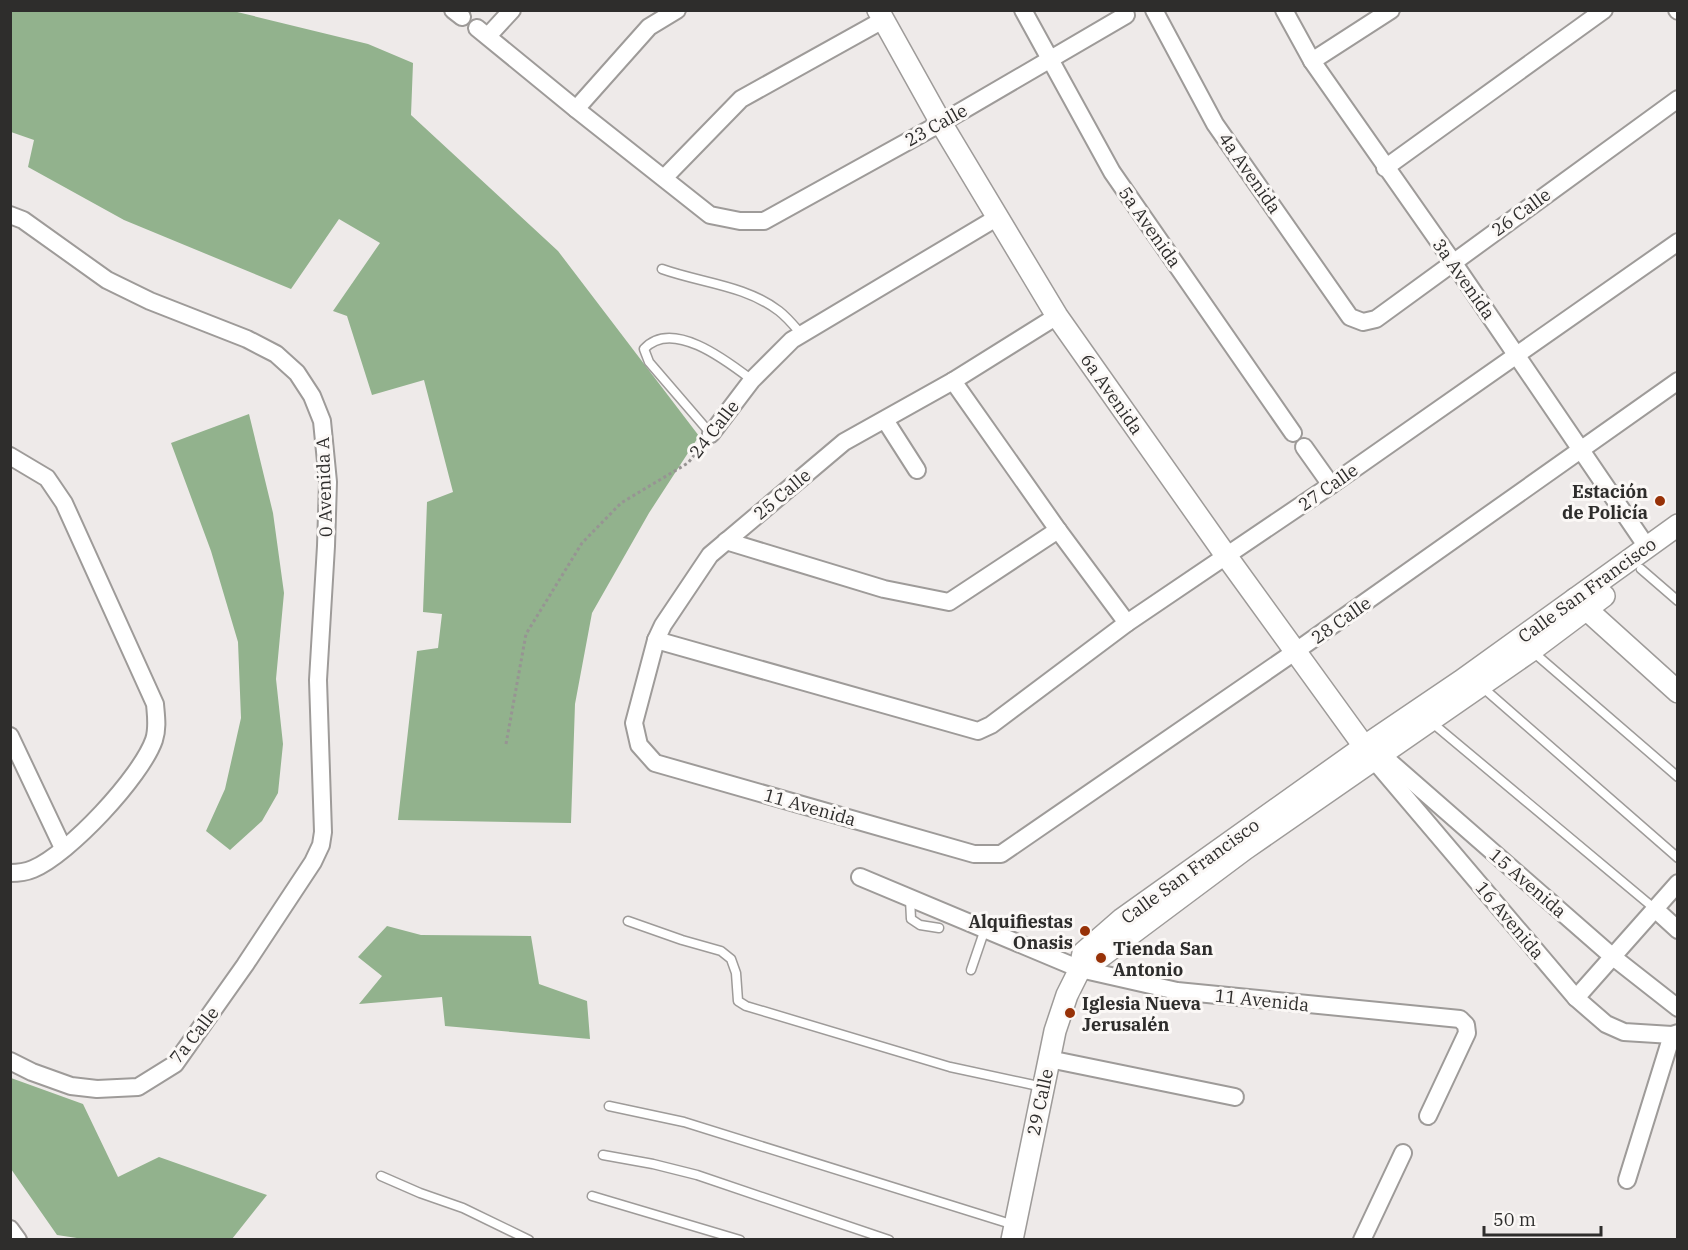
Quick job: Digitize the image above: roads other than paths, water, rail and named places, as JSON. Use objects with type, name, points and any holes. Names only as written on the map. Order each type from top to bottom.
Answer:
[{"type":"street","name":"23 Calle","points":[[512,10],[483,32],[710,215],[740,221],[764,221],[941,123],[1126,15]]},
{"type":"street","points":[[576,109],[649,27],[677,10]]},
{"type":"street","name":"5a Avenida","points":[[1023,10],[1112,172],[1293,433]]},
{"type":"street","name":"4a Avenida","points":[[1154,10],[1215,124],[1350,317],[1363,322]]},
{"type":"street","name":"3a Avenida","points":[[1284,10],[1312,62],[1647,547]]},
{"type":"street","points":[[1312,62],[1391,10]]},
{"type":"street","points":[[1385,168],[1604,10]]},
{"type":"street","points":[[664,178],[741,99],[880,15]]},
{"type":"street","name":"6a Avenida","points":[[880,15],[941,123],[1057,316],[1227,557],[1374,754]]},
{"type":"street","name":"26 Calle","points":[[1363,322],[1376,319],[1677,99]]},
{"type":"street","name":"0 Avenida A","points":[[10,215],[23,220],[107,280],[150,301],[247,339],[276,354],[297,373],[312,396],[322,421],[328,482],[318,680],[323,832],[321,845],[313,862]]},
{"type":"street","name":"24 Calle","points":[[711,434],[752,380],[792,340],[998,217]]},
{"type":"street","name":"27 Calle","points":[[656,640],[978,731],[991,725],[1127,623],[1331,485],[1677,242]]},
{"type":"street","name":"25 Calle","points":[[655,763],[639,745],[634,723],[656,640],[663,625],[711,555],[844,442],[953,381],[1057,316]]},
{"type":"street","points":[[953,381],[1127,623]]},
{"type":"street","name":"28 Calle","points":[[1000,854],[1296,651],[1677,381]]},
{"type":"street","points":[[885,420],[917,470]]},
{"type":"street","points":[[1304,447],[1331,485]]},
{"type":"street","points":[[10,456],[46,478],[64,503],[155,704],[157,724],[155,739],[138,770],[90,826],[31,870],[10,873]]},
{"type":"street","name":"Calle San Francisco","points":[[1080,969],[1083,952],[1122,919],[1374,754],[1430,721],[1532,650],[1580,604],[1647,547],[1677,525]]},
{"type":"street","points":[[726,541],[884,589],[949,602],[1058,530]]},
{"type":"street","name":"Calle San Francisco","points":[[1374,754],[1461,681],[1580,604],[1641,569],[1677,543]]},
{"type":"street","points":[[1580,604],[1677,692]]},
{"type":"street","points":[[10,736],[63,848]]},
{"type":"street","name":"15 Avenida","points":[[1374,754],[1613,957],[1677,1008]]},
{"type":"street","name":"16 Avenida","points":[[1374,754],[1576,998],[1606,1024],[1624,1032],[1675,1034]]},
{"type":"street","name":"11 Avenida","points":[[655,763],[974,854],[1000,854]]},
{"type":"street","name":"7a Calle","points":[[10,1061],[32,1072],[71,1086],[97,1089],[138,1088],[175,1064],[239,974],[313,862]]},
{"type":"street","name":"11 Avenida","points":[[860,878],[1080,969],[1177,991],[1460,1019],[1466,1025],[1467,1033],[1428,1116]]},
{"type":"street","points":[[1576,998],[1677,884]]},
{"type":"street","points":[[1655,909],[1677,930]]},
{"type":"street","name":"29 Calle","points":[[1013,1232],[1049,1059],[1067,995],[1080,969]]},
{"type":"street","points":[[1626,1180],[1675,1034]]},
{"type":"street","points":[[1049,1059],[1235,1097]]},
{"type":"street","points":[[1362,1239],[1403,1153]]},
{"type":"street","points":[[10,1229],[18,1239]]},
{"type":"lane","points":[[662,269],[702,281],[723,284],[748,294],[780,312],[802,335]]},
{"type":"lane","points":[[711,434],[649,362],[644,349],[652,341],[666,337],[702,347],[717,354],[752,380]]},
{"type":"lane","points":[[1641,569],[1677,601]]},
{"type":"lane","points":[[1532,650],[1677,777]]},
{"type":"lane","points":[[1481,685],[1677,858]]},
{"type":"lane","points":[[1430,721],[1655,909]]},
{"type":"lane","points":[[910,898],[911,919],[920,925],[939,928]]},
{"type":"lane","points":[[628,921],[721,951],[731,959],[736,973],[738,1001],[746,1006],[950,1067],[1043,1088]]},
{"type":"lane","points":[[970,970],[985,929]]},
{"type":"lane","points":[[609,1106],[684,1122],[1013,1232]]},
{"type":"lane","points":[[603,1155],[697,1175],[889,1239]]},
{"type":"lane","points":[[381,1176],[420,1193],[464,1208],[529,1239]]},
{"type":"lane","points":[[592,1196],[740,1239]]},
{"type":"place","name":"Estación de Policía","points":[[1660,501]]},
{"type":"place","name":"Alquifiestas Onasis","points":[[1085,931]]},
{"type":"place","name":"Tienda San Antonio","points":[[1101,958]]},
{"type":"place","name":"Iglesia Nueva Jerusalén","points":[[1070,1013]]}]
